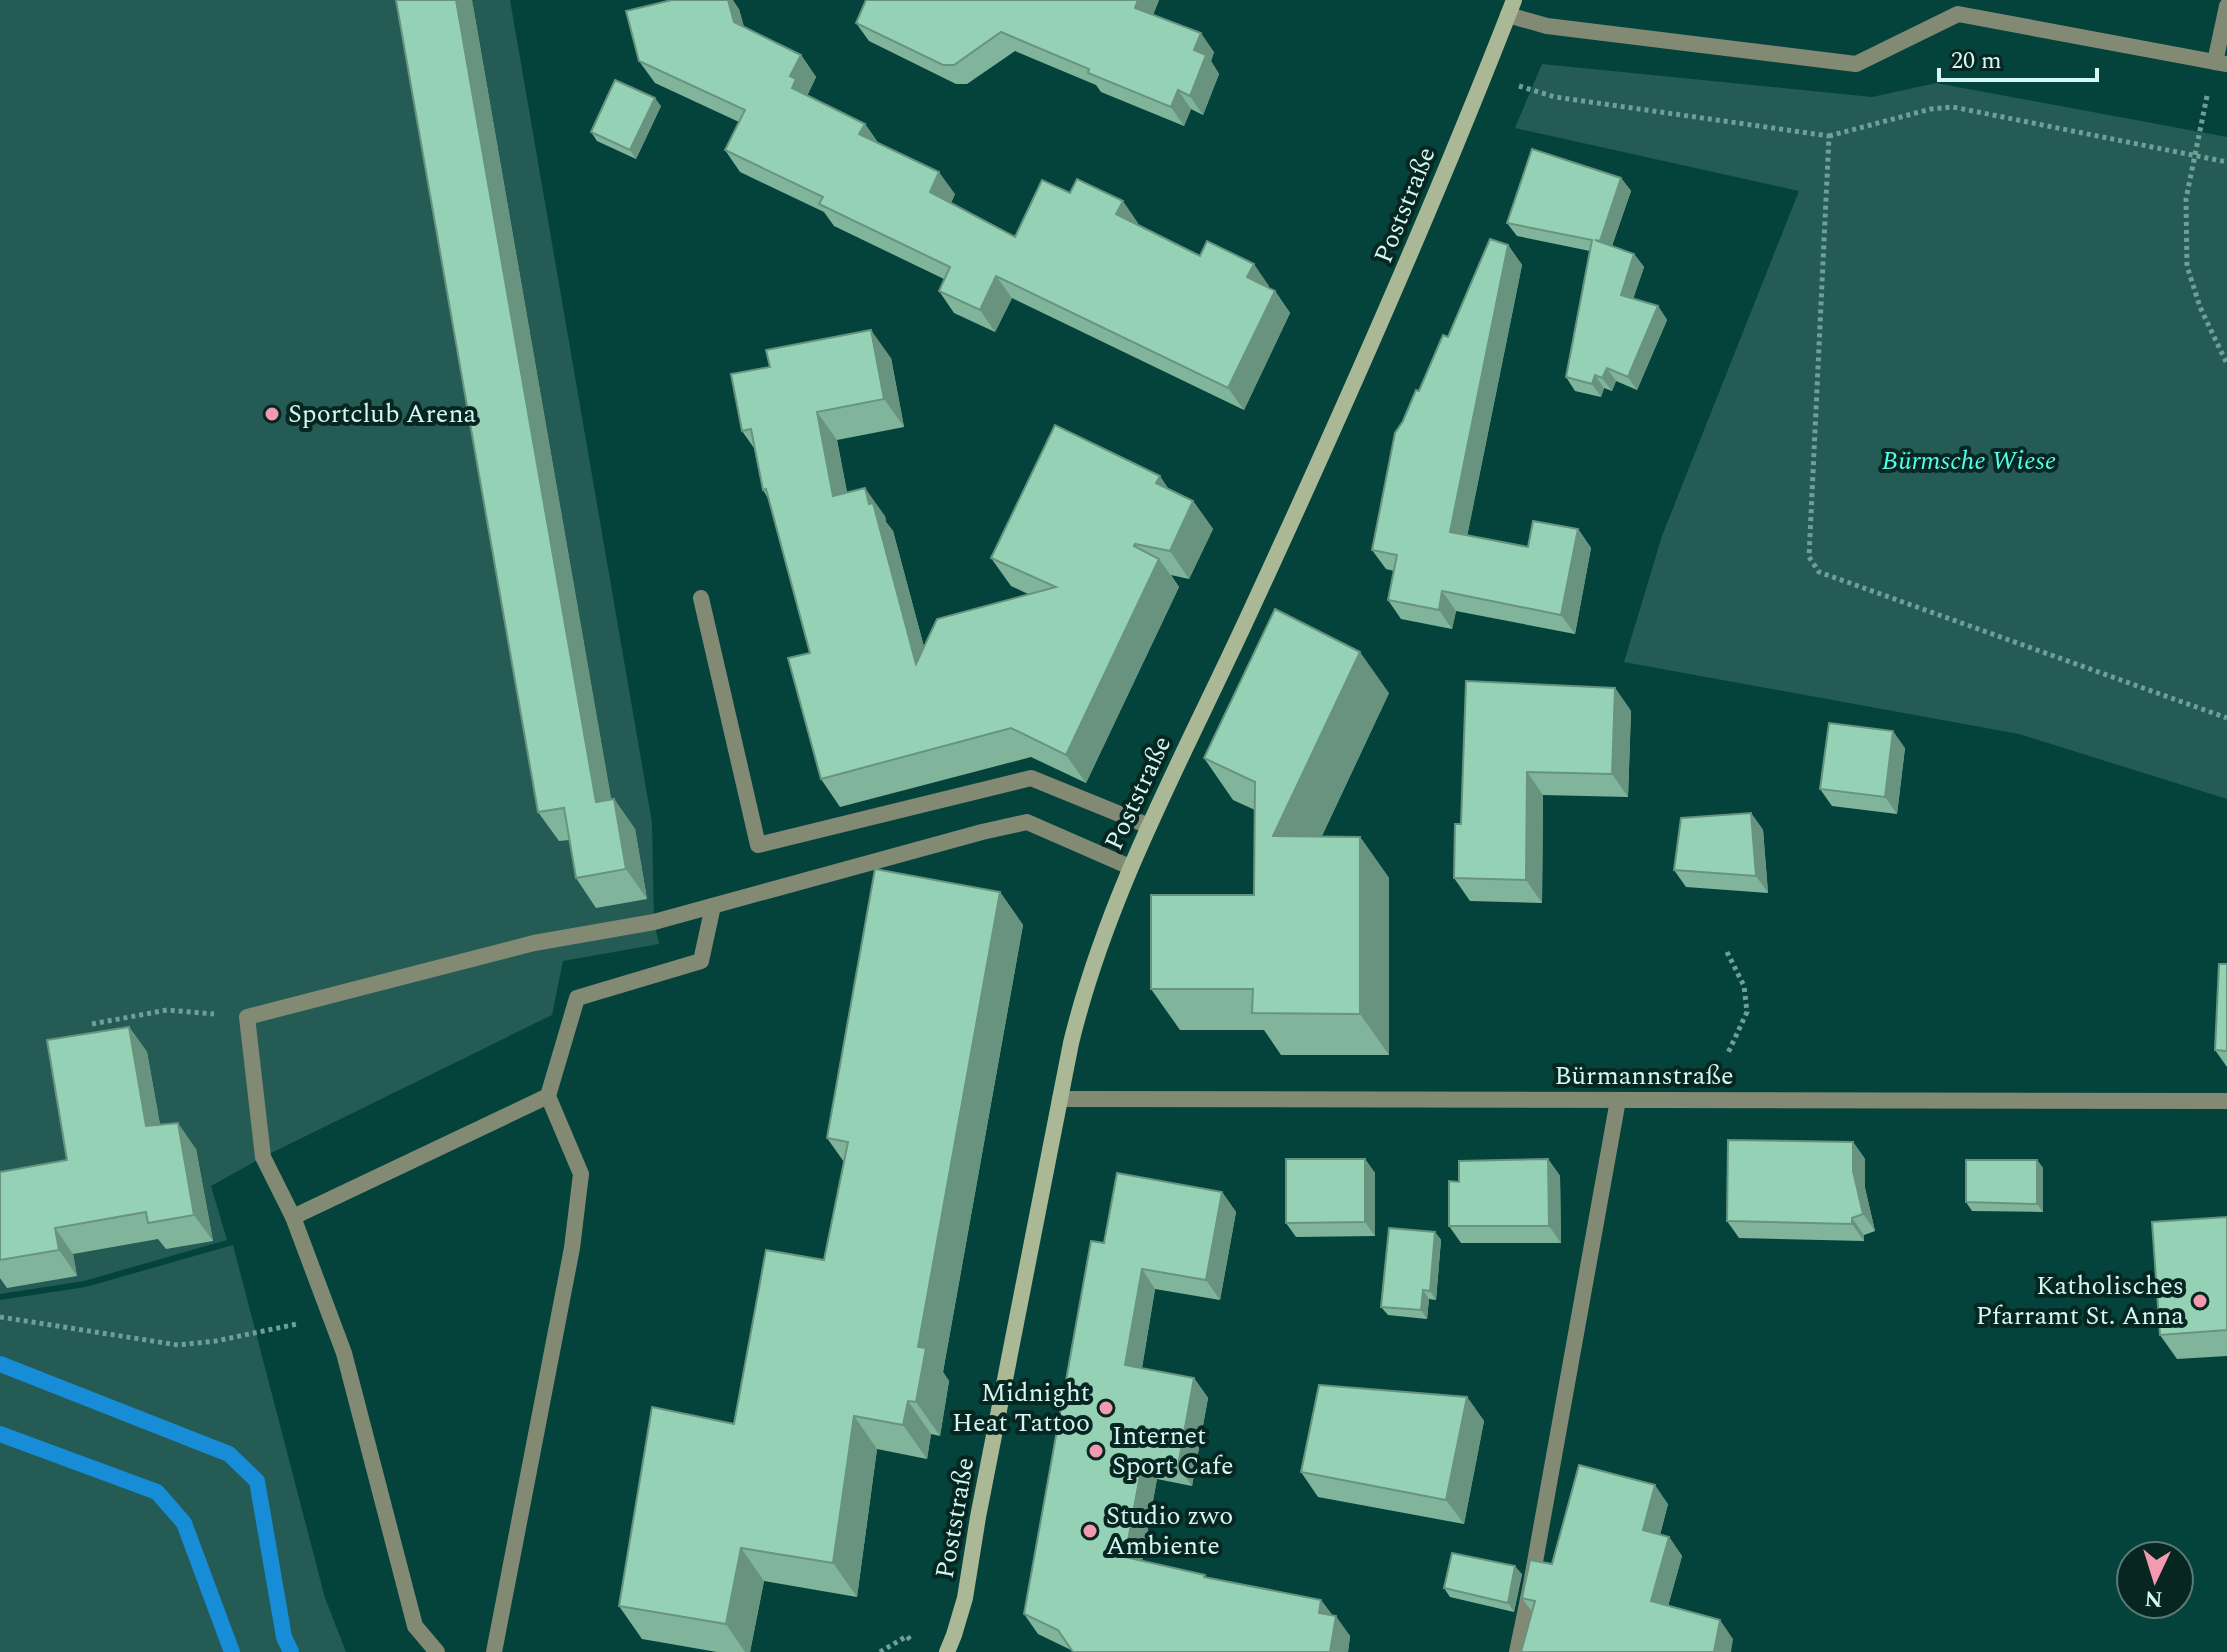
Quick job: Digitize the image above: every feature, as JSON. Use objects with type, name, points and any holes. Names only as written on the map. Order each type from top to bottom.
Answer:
[{"type":"street","points":[[1511,8],[1547,26],[1856,64],[1958,14],[2221,63],[2227,6]]},
{"type":"street","name":"Poststraße","points":[[947,1652],[965,1598],[978,1517],[1082,997],[1130,867],[1400,282],[1511,8]]},
{"type":"street","points":[[701,598],[758,845],[1031,778],[1149,826]]},
{"type":"street","points":[[437,1652],[415,1626],[344,1353],[293,1217],[263,1157],[247,1017],[534,943],[654,922],[1027,822],[1130,867]]},
{"type":"street","points":[[494,1652],[572,1248],[581,1174],[548,1096],[577,998],[701,961],[713,906]]},
{"type":"street","points":[[293,1217],[548,1096]]},
{"type":"street","name":"Bürmannstraße","points":[[1060,1099],[2227,1101]]},
{"type":"street","points":[[1517,1652],[1618,1100]]},
{"type":"path","points":[[1484,75],[1555,97],[1829,136],[1931,109],[1953,107],[2227,162]]},
{"type":"path","points":[[2201,121],[2186,199],[2187,266],[2200,307],[2227,364]]},
{"type":"path","points":[[1829,136],[1809,557],[1819,572],[2227,718]]},
{"type":"path","points":[[1727,952],[1744,986],[1747,1012],[1728,1053]]},
{"type":"path","points":[[92,1024],[167,1010],[247,1017]]},
{"type":"path","points":[[0,1317],[178,1345],[216,1341],[329,1317]]},
{"type":"path","points":[[880,1652],[907,1636],[914,1644]]},
{"type":"green space","name":"Sportclub Arena","points":[[0,0],[510,0],[652,823],[654,922],[659,944],[563,961],[552,1015],[263,1157],[211,1186],[227,1240],[84,1281],[0,1294]]},
{"type":"green space","name":"Bürmsche Wiese","points":[[1542,64],[1872,97],[1936,83],[2227,137],[2227,799],[2019,734],[1624,662],[1662,536],[1799,191],[1515,128]]},
{"type":"green space","points":[[233,1245],[325,1598],[346,1652],[0,1652],[0,1300],[86,1287]]},
{"type":"building","points":[[396,0],[456,0],[596,802],[614,799],[626,869],[576,878],[564,808],[538,812]]},
{"type":"building","points":[[672,0],[728,0],[734,22],[801,55],[790,76],[796,79],[792,88],[865,124],[859,134],[939,172],[930,192],[1015,237],[1042,180],[1070,193],[1077,179],[1123,201],[1116,214],[1200,256],[1207,241],[1254,264],[1247,277],[1275,291],[1228,388],[996,276],[980,310],[939,291],[950,267],[819,204],[823,197],[725,150],[745,110],[639,61],[626,11]]},
{"type":"building","points":[[866,0],[1138,0],[1135,8],[1201,33],[1194,50],[1206,55],[1190,96],[1178,90],[1171,107],[1001,32],[954,65],[943,65],[856,23]]},
{"type":"building","points":[[615,80],[655,98],[630,150],[591,132]]},
{"type":"building","points":[[1532,149],[1621,178],[1600,241],[1595,240],[1634,254],[1621,295],[1658,306],[1628,377],[1607,368],[1602,378],[1595,375],[1592,384],[1566,377],[1592,240],[1507,223]]},
{"type":"building","points":[[1490,239],[1508,245],[1450,532],[1528,547],[1533,521],[1578,529],[1561,615],[1442,591],[1439,610],[1388,600],[1397,555],[1372,550],[1395,433],[1416,390],[1419,391],[1443,335],[1448,337]]},
{"type":"building","points":[[871,330],[884,399],[817,412],[833,496],[865,488],[869,504],[873,503],[916,664],[937,619],[1056,587],[991,558],[1055,425],[1160,476],[1156,483],[1193,501],[1170,551],[1134,546],[1159,559],[1066,755],[1011,728],[821,779],[788,658],[810,653],[766,489],[763,490],[751,429],[742,431],[731,374],[770,367],[766,350]]},
{"type":"building","points":[[1275,609],[1360,652],[1273,836],[1360,837],[1360,1014],[1252,1013],[1253,989],[1151,989],[1151,895],[1254,895],[1255,782],[1204,758]]},
{"type":"building","points":[[1466,681],[1615,688],[1612,774],[1527,772],[1526,880],[1454,878],[1455,824],[1461,824]]},
{"type":"building","points":[[1829,723],[1893,731],[1885,797],[1820,789]]},
{"type":"building","points":[[1751,813],[1756,876],[1674,870],[1681,818]]},
{"type":"building","points":[[875,869],[1000,892],[918,1347],[926,1348],[916,1402],[908,1401],[903,1425],[854,1416],[833,1563],[741,1548],[726,1624],[619,1606],[652,1407],[734,1424],[766,1250],[824,1260],[848,1142],[827,1138]]},
{"type":"building","points":[[2219,964],[2227,964],[2227,1051],[2215,1050]]},
{"type":"building","points":[[129,1027],[146,1126],[178,1123],[194,1215],[148,1223],[146,1212],[55,1228],[59,1250],[0,1260],[0,1172],[67,1160],[47,1040]]},
{"type":"building","points":[[1728,1140],[1853,1142],[1853,1171],[1863,1214],[1852,1218],[1852,1224],[1727,1221]]},
{"type":"building","points":[[1286,1159],[1365,1159],[1365,1222],[1286,1223]]},
{"type":"building","points":[[1548,1159],[1549,1226],[1449,1226],[1449,1181],[1459,1182],[1459,1161]]},
{"type":"building","points":[[1966,1160],[2037,1160],[2037,1204],[1966,1202]]},
{"type":"building","points":[[1117,1173],[1222,1192],[1206,1280],[1142,1269],[1125,1365],[1194,1378],[1178,1466],[1143,1459],[1125,1557],[1204,1577],[1321,1600],[1319,1613],[1336,1616],[1330,1652],[1073,1652],[1058,1630],[1024,1614],[1091,1241],[1104,1243]]},
{"type":"building","points":[[2227,1217],[2227,1330],[2160,1335],[2152,1222]]},
{"type":"building","points":[[1389,1228],[1435,1232],[1430,1291],[1423,1290],[1421,1310],[1381,1307]]},
{"type":"building","points":[[1319,1385],[1467,1397],[1446,1500],[1301,1472]]},
{"type":"building","points":[[1579,1465],[1655,1485],[1643,1530],[1669,1537],[1651,1601],[1720,1620],[1714,1652],[1521,1652],[1535,1601],[1522,1598],[1530,1560],[1552,1564]]},
{"type":"building","points":[[1452,1553],[1515,1566],[1508,1603],[1444,1588]]},
{"type":"waterway","points":[[0,1364],[229,1454],[257,1481],[284,1637],[291,1652]]},
{"type":"waterway","points":[[0,1434],[157,1492],[184,1523],[232,1652]]},
{"type":"place","name":"Sportclub Arena","points":[[272,414]]},
{"type":"place","name":"Katholisches Pfarramt St. Anna","points":[[2200,1301]]},
{"type":"place","name":"Midnight Heat Tattoo","points":[[1106,1408]]},
{"type":"place","name":"Internet Sport Cafe","points":[[1096,1451]]},
{"type":"place","name":"Studio zwo Ambiente","points":[[1090,1531]]}]
